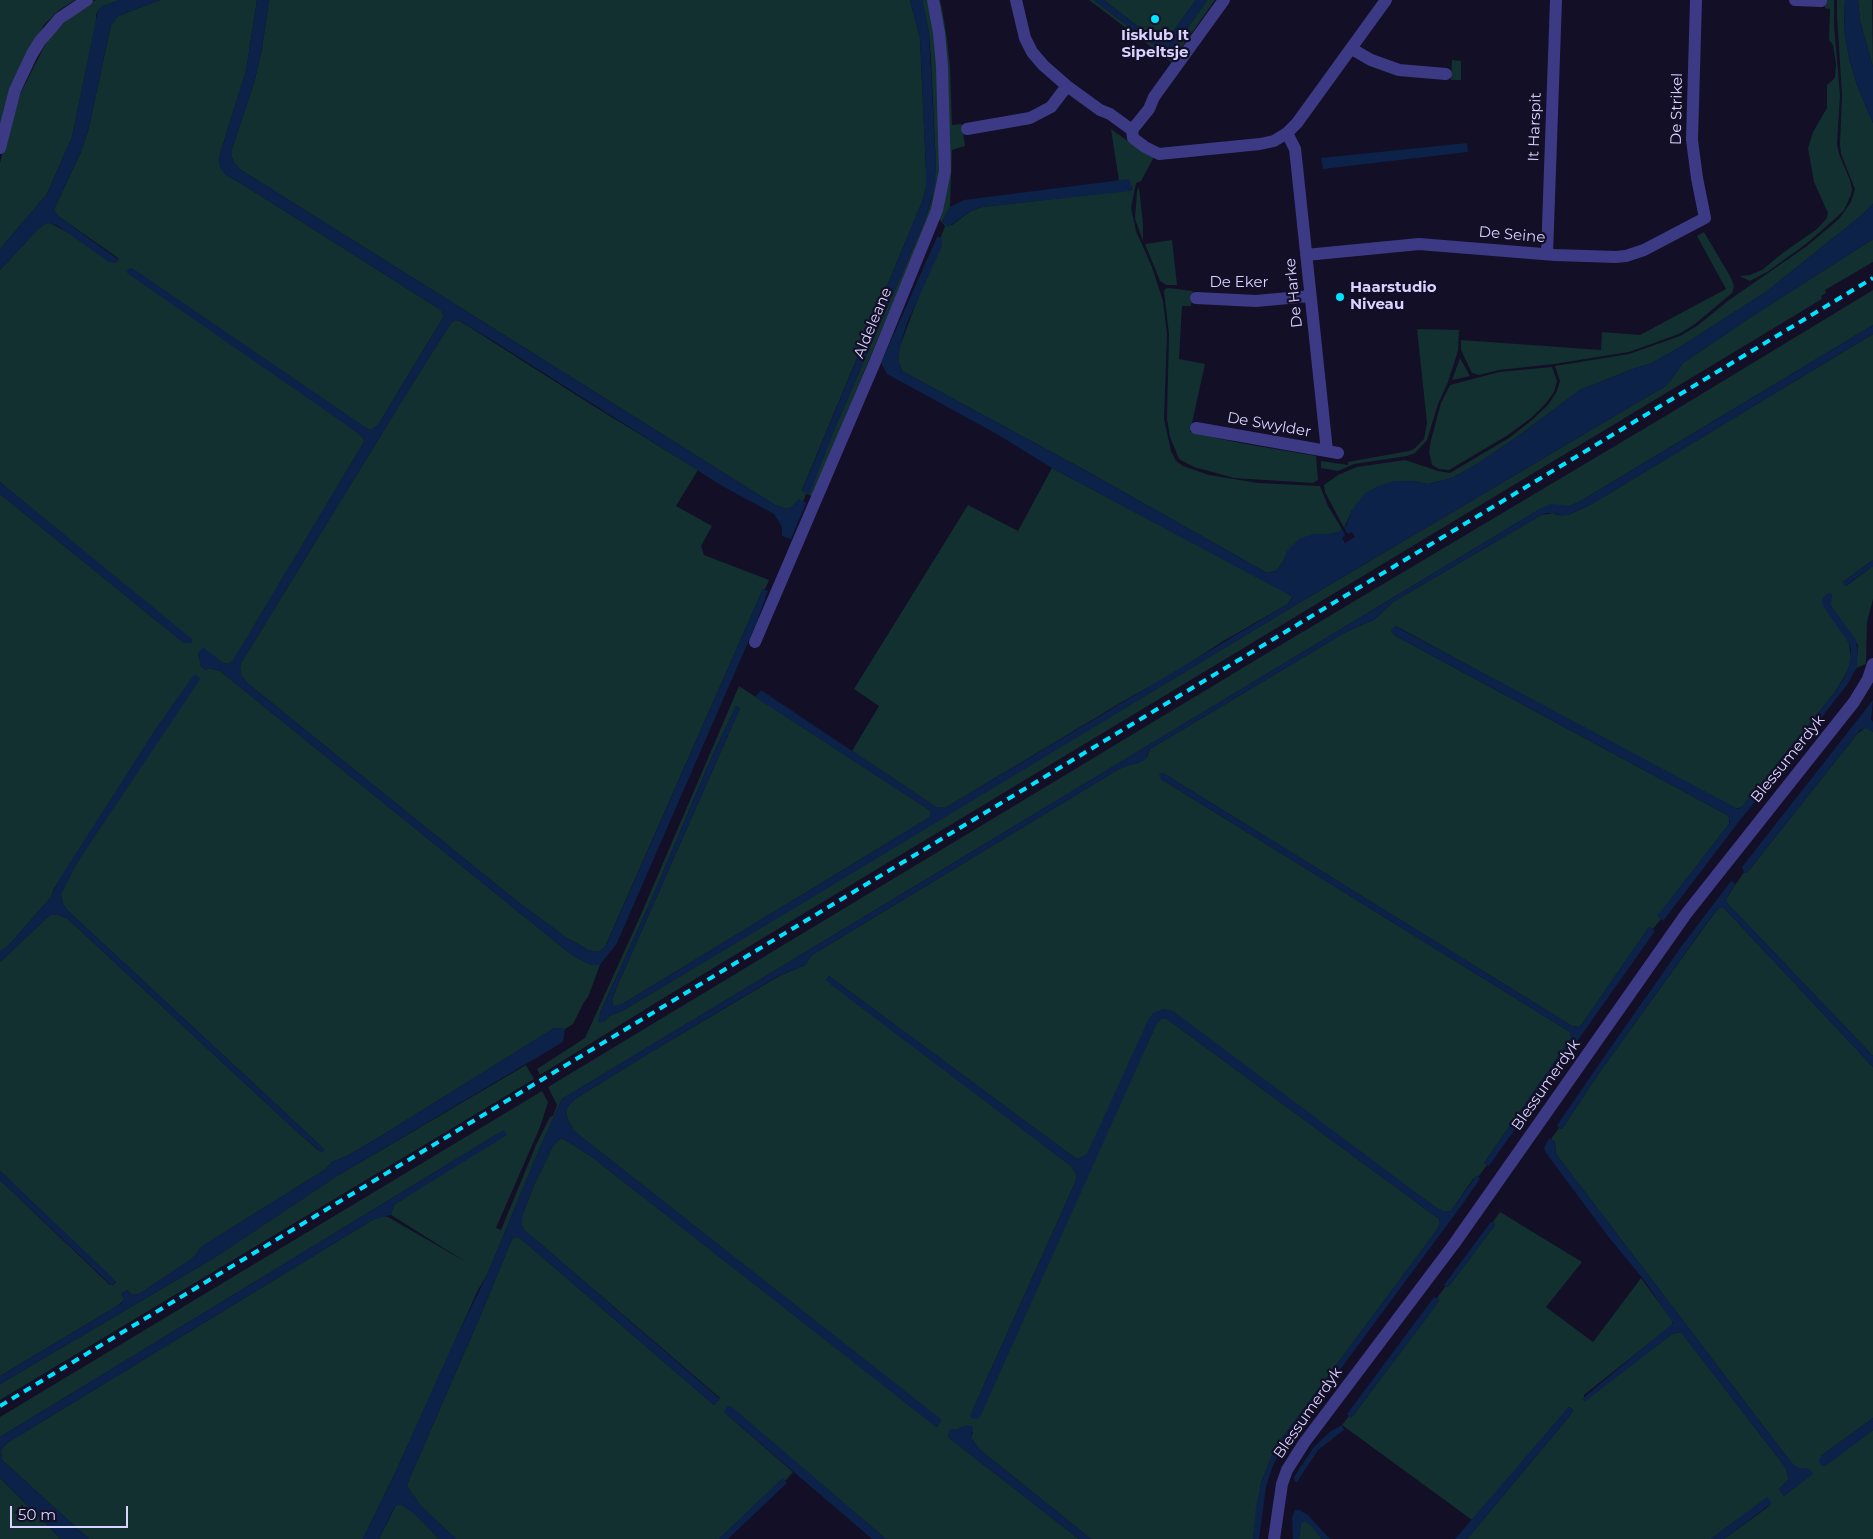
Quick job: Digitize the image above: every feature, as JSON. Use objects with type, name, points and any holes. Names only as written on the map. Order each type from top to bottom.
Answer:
[{"type":"street","points":[[0,148],[15,90],[32,54],[40,41],[60,18],[87,0]]},
{"type":"street","name":"Aldeleane","points":[[755,642],[937,210],[945,171],[942,66],[933,0]]},
{"type":"street","points":[[1016,0],[1025,38],[1032,52],[1043,65],[1067,86],[1132,130]]},
{"type":"street","points":[[1224,0],[1154,97],[1148,110],[1132,130],[1133,138],[1153,152],[1159,154],[1260,144],[1274,141],[1287,133],[1297,123],[1386,0]]},
{"type":"street","name":"It Harspit","points":[[1547,254],[1556,0]]},
{"type":"street","name":"De Strikel","points":[[1696,0],[1692,140],[1697,178],[1706,218]]},
{"type":"street","points":[[1795,0],[1821,1]]},
{"type":"street","points":[[1352,49],[1371,60],[1399,70],[1446,74]]},
{"type":"street","points":[[967,129],[1030,118],[1050,107],[1067,86]]},
{"type":"street","name":"De Harke","points":[[1287,133],[1295,149],[1310,296],[1332,452]]},
{"type":"street","name":"De Seine","points":[[1306,255],[1419,244],[1596,258],[1626,256],[1644,250],[1706,218]]},
{"type":"street","name":"De Eker","points":[[1196,298],[1250,301],[1310,296]]},
{"type":"street","name":"De Swylder","points":[[1196,428],[1332,452]]},
{"type":"street","name":"Blessumerdyk","points":[[1274,1539],[1282,1484],[1287,1470],[1304,1443],[1454,1244],[1686,914],[1854,702],[1868,679],[1873,664]]},
{"type":"green space","points":[[0,0],[75,0],[59,10],[44,25],[19,69],[0,127]]},
{"type":"green space","points":[[96,0],[120,0],[102,6],[96,14],[96,22],[72,137],[47,194],[0,249],[0,163],[16,102],[48,39],[79,8]]},
{"type":"green space","points":[[160,0],[257,0],[246,71],[219,157],[220,167],[226,175],[441,310],[444,316],[378,425],[371,430],[131,268],[358,433],[364,442],[233,661],[228,664],[223,663],[214,656],[198,653],[201,666],[206,670],[209,668],[220,671],[572,955],[591,965],[600,965],[588,997],[573,1024],[565,1029],[554,1028],[381,1136],[347,1156],[332,1162],[326,1169],[201,1247],[195,1256],[139,1294],[132,1295],[127,1290],[121,1294],[124,1300],[117,1306],[0,1376],[0,1180],[110,1285],[116,1282],[0,1171],[0,962],[50,915],[67,918],[293,1128],[319,1151],[322,1147],[66,909],[62,902],[61,894],[75,866],[193,677],[156,729],[54,889],[51,897],[9,945],[0,952],[0,494],[184,643],[192,641],[0,482],[0,270],[38,229],[50,223],[119,260],[58,216],[55,212],[55,207],[80,154],[88,131],[111,25],[118,16]]},
{"type":"green space","points":[[269,0],[910,0],[920,38],[926,187],[922,202],[802,490],[809,494],[834,430],[925,220],[932,198],[936,167],[931,59],[929,33],[922,0],[929,0],[936,42],[941,168],[935,202],[812,496],[806,494],[803,502],[799,499],[792,507],[786,509],[775,505],[241,170],[234,163],[232,149],[254,83],[262,48]]},
{"type":"green space","points":[[936,0],[940,0],[947,39],[952,125],[962,124],[965,146],[952,150],[950,207],[942,222],[952,225],[971,211],[982,207],[1132,190],[1131,185],[1122,180],[1119,181],[1111,129],[1143,152],[1154,157],[1141,181],[1136,183],[1131,208],[1136,231],[1152,267],[1163,301],[1167,334],[1164,419],[1171,451],[1176,461],[1183,466],[1209,475],[1258,483],[1320,486],[1328,506],[1342,529],[1339,532],[1313,534],[1288,551],[1276,571],[1267,573],[1090,473],[902,371],[898,360],[900,346],[945,226],[938,218],[944,199]]},
{"type":"green space","points":[[1089,0],[1094,0],[1147,41],[1177,43],[1207,0],[1215,0],[1171,62]]},
{"type":"green space","name":"Iisklub It Sipeltsje","points":[[1104,0],[1196,0],[1168,38],[1164,40],[1154,39]]},
{"type":"green space","points":[[1825,0],[1834,0],[1834,25],[1840,95],[1837,144],[1839,154],[1850,180],[1851,195],[1844,210],[1806,244],[1767,272],[1750,281],[1739,276],[1750,275],[1762,270],[1817,229],[1827,218],[1828,213],[1814,182],[1808,148],[1813,132],[1827,108],[1827,85],[1835,78],[1836,64],[1833,45],[1829,40],[1830,9],[1825,8]]},
{"type":"green space","points":[[1837,0],[1845,0],[1844,28],[1849,58],[1857,85],[1873,123],[1873,204],[1862,215],[1766,292],[1680,347],[1652,363],[1580,390],[1514,439],[1452,478],[1428,484],[1412,481],[1352,510],[1344,528],[1325,492],[1324,485],[1338,475],[1357,467],[1405,460],[1450,473],[1509,438],[1548,405],[1556,393],[1560,381],[1555,366],[1629,354],[1680,336],[1697,326],[1729,300],[1807,246],[1839,219],[1851,202],[1855,189],[1841,154],[1840,144],[1842,95]]},
{"type":"green space","points":[[1858,0],[1872,0],[1873,67],[1860,21]]},
{"type":"green space","points":[[1452,60],[1461,61],[1461,80],[1451,80]]},
{"type":"green space","points":[[1139,187],[1143,224],[1143,241],[1135,219]]},
{"type":"green space","points":[[1704,232],[1734,286],[1732,293],[1695,324],[1679,334],[1629,352],[1554,364],[1499,370],[1479,375],[1472,373],[1461,350],[1461,340],[1601,350],[1602,332],[1640,335],[1726,289],[1697,236]]},
{"type":"green space","points":[[1873,239],[1873,262],[1825,290],[1826,293],[1821,296],[1822,299],[657,1002],[540,1075],[537,1069],[585,1038],[639,919],[739,686],[931,811],[930,817],[624,1003],[613,1005],[612,999],[616,989],[740,708],[736,706],[600,1013],[605,1021],[609,1016],[624,1010],[1304,600],[1667,385],[1683,363]]},
{"type":"green space","points":[[1172,240],[1177,285],[1166,285],[1160,281],[1145,244]]},
{"type":"green space","points":[[1168,288],[1193,291],[1191,306],[1182,306],[1179,359],[1205,364],[1190,432],[1316,456],[1318,480],[1313,483],[1234,478],[1194,467],[1179,459],[1170,437],[1167,419],[1169,334],[1164,292]]},
{"type":"green space","points":[[1873,290],[1873,325],[1579,502],[1570,506],[1540,509],[562,1099],[487,1275],[478,1290],[397,1469],[363,1539],[89,1539],[2,1460],[1,1450],[7,1443],[374,1219],[382,1216],[388,1217],[466,1262],[391,1215],[392,1211],[394,1205],[504,1130],[0,1437],[0,1417],[542,1091],[548,1102],[540,1127],[496,1228],[501,1230],[536,1145],[550,1117],[553,1116],[557,1105],[548,1087]]},
{"type":"green space","points":[[455,320],[460,321],[698,470],[676,506],[712,526],[701,546],[704,555],[769,580],[765,589],[763,589],[605,947],[598,952],[588,950],[564,936],[518,902],[246,682],[241,675],[241,663],[416,378],[451,323]]},
{"type":"green space","points":[[1417,329],[1459,330],[1458,351],[1427,440],[1415,453],[1407,456],[1354,464],[1338,471],[1321,468],[1321,461],[1348,465],[1348,462],[1409,451],[1414,449],[1424,439],[1427,423]]},
{"type":"green space","points":[[1873,334],[1873,560],[1843,582],[1846,586],[1873,566],[1873,599],[1867,622],[1866,664],[1856,668],[1858,645],[1831,606],[1830,600],[1832,596],[1827,594],[1822,601],[1849,643],[1850,667],[1835,692],[1742,807],[1734,809],[1396,626],[1391,630],[1394,635],[1727,815],[1729,818],[1729,824],[1658,916],[1661,919],[1653,929],[1649,927],[1579,1027],[1572,1026],[1163,773],[1161,779],[1570,1032],[1571,1038],[1484,1163],[1487,1165],[1479,1176],[1473,1179],[1451,1211],[1445,1212],[1438,1209],[1164,1009],[1087,1155],[1078,1159],[829,976],[826,980],[1071,1166],[1077,1175],[970,1416],[1157,1023],[1161,1019],[1167,1019],[1439,1219],[1440,1223],[1436,1231],[1282,1438],[1273,1453],[1261,1483],[1253,1539],[1091,1539],[979,1449],[971,1438],[973,1432],[964,1427],[948,1437],[1079,1539],[886,1539],[728,1406],[725,1413],[793,1472],[785,1481],[782,1479],[719,1539],[456,1539],[421,1506],[408,1488],[408,1482],[512,1239],[515,1237],[520,1238],[714,1405],[720,1398],[525,1231],[522,1225],[522,1216],[534,1185],[552,1148],[562,1138],[592,1157],[937,1427],[941,1420],[574,1131],[567,1117],[566,1110],[569,1105],[575,1099],[646,1055],[779,976],[805,965],[812,955],[1119,769],[1138,763],[1147,757],[1150,749],[1344,633],[1375,619],[1393,602],[1541,515],[1554,513],[1557,515],[1568,515],[1590,505]]},
{"type":"green space","points":[[1460,358],[1470,376],[1452,380]]},
{"type":"green space","points":[[1552,367],[1557,381],[1554,392],[1531,418],[1508,435],[1449,470],[1439,469],[1432,465],[1429,452],[1431,440],[1441,403],[1450,385],[1499,372]]},
{"type":"green space","points":[[1052,468],[1293,596],[1288,604],[1220,643],[1173,674],[1127,699],[945,808],[936,807],[852,751],[879,706],[854,689],[968,505],[1018,531]]},
{"type":"green space","points":[[1866,727],[1873,732],[1873,1056],[1727,903],[1726,899],[1744,872],[1746,873],[1750,869],[1857,734]]},
{"type":"green space","points":[[1718,908],[1724,908],[1873,1067],[1873,1418],[1821,1456],[1822,1465],[1824,1466],[1873,1430],[1873,1539],[1724,1539],[1772,1504],[1735,1521],[1711,1539],[1467,1539],[1573,1410],[1569,1407],[1472,1520],[1342,1425],[1349,1416],[1352,1417],[1439,1301],[1437,1298],[1445,1287],[1449,1286],[1495,1225],[1493,1222],[1500,1212],[1582,1262],[1546,1307],[1593,1342],[1641,1278],[1672,1320],[1672,1325],[1584,1395],[1584,1401],[1672,1334],[1681,1332],[1786,1468],[1789,1479],[1779,1489],[1784,1496],[1812,1474],[1794,1466],[1790,1461],[1556,1154],[1555,1142],[1551,1139],[1559,1128],[1562,1129],[1599,1073]]},
{"type":"green space","points":[[526,1065],[534,1079],[0,1400],[0,1384],[214,1258],[337,1176]]},
{"type":"green space","points":[[0,1478],[61,1539],[0,1539]]},
{"type":"green space","points":[[396,1505],[404,1505],[439,1539],[379,1539]]},
{"type":"green space","points":[[1305,1521],[1311,1525],[1322,1539],[1299,1539],[1301,1523]]},
{"type":"water","points":[[120,0],[160,0],[118,16],[111,25],[88,131],[80,154],[55,207],[58,216],[119,260],[116,263],[109,262],[58,226],[50,223],[38,229],[0,270],[0,249],[47,194],[72,137],[98,10],[102,6]]},
{"type":"water","points":[[257,0],[269,0],[262,48],[254,83],[232,149],[234,163],[241,170],[775,505],[786,509],[792,507],[799,499],[806,503],[791,539],[782,536],[782,527],[774,514],[724,487],[490,339],[460,321],[455,320],[451,323],[416,378],[241,663],[241,675],[246,682],[518,902],[564,936],[588,950],[598,952],[605,947],[611,934],[763,589],[768,591],[756,624],[617,943],[600,965],[591,965],[572,955],[220,671],[210,668],[206,670],[201,666],[198,653],[203,647],[223,663],[228,664],[233,661],[364,442],[358,433],[127,273],[127,270],[131,268],[141,274],[371,430],[378,425],[444,316],[441,310],[226,175],[220,167],[219,157],[246,71]]},
{"type":"water","points":[[910,0],[922,0],[929,33],[936,167],[935,185],[925,220],[834,430],[809,495],[802,491],[922,202],[926,187],[920,38]]},
{"type":"water","points":[[1094,0],[1104,0],[1154,39],[1164,40],[1168,38],[1196,0],[1207,0],[1177,43],[1163,48],[1147,41]]},
{"type":"water","points":[[1845,0],[1858,0],[1860,21],[1873,67],[1873,123],[1857,85],[1849,58],[1844,28]]},
{"type":"water","points":[[1467,143],[1468,152],[1323,169],[1321,158]]},
{"type":"water","points":[[1129,179],[1132,188],[1130,191],[982,207],[971,211],[948,227],[942,222],[950,207],[964,200]]},
{"type":"water","points":[[1873,204],[1873,239],[1683,363],[1667,385],[1304,600],[624,1010],[609,1016],[605,1021],[599,1023],[600,1013],[736,706],[740,708],[616,989],[612,999],[613,1005],[624,1003],[930,817],[931,811],[755,697],[761,690],[936,807],[945,808],[1288,604],[1293,597],[1052,468],[995,433],[887,374],[881,363],[937,237],[941,237],[942,246],[907,323],[900,346],[898,360],[902,371],[1090,473],[1267,573],[1276,571],[1283,562],[1287,551],[1299,539],[1313,534],[1339,532],[1346,526],[1352,510],[1364,494],[1378,486],[1395,481],[1412,481],[1428,484],[1452,478],[1514,439],[1580,390],[1652,363],[1680,347],[1766,292],[1862,215]]},
{"type":"water","points":[[1873,325],[1873,334],[1590,505],[1568,515],[1561,516],[1547,513],[1536,518],[1393,602],[1375,619],[1344,633],[1150,749],[1145,760],[1119,769],[812,955],[805,965],[778,976],[646,1055],[575,1099],[569,1105],[566,1111],[567,1117],[574,1131],[942,1420],[936,1427],[592,1157],[562,1138],[552,1148],[534,1185],[522,1216],[522,1225],[525,1231],[720,1399],[714,1405],[520,1238],[515,1237],[512,1239],[408,1482],[408,1488],[421,1506],[456,1539],[439,1539],[416,1515],[401,1505],[395,1506],[379,1539],[363,1539],[487,1275],[562,1099],[1540,509],[1552,504],[1570,506],[1579,502]]},
{"type":"water","points":[[0,482],[192,639],[192,643],[184,643],[0,494]]},
{"type":"water","points":[[1873,560],[1873,566],[1845,586],[1843,584],[1843,582]]},
{"type":"water","points":[[1830,593],[1832,594],[1831,606],[1856,640],[1858,654],[1856,669],[1847,685],[1663,921],[1657,916],[1729,824],[1730,821],[1727,815],[1394,635],[1391,630],[1395,626],[1738,809],[1742,807],[1835,692],[1846,675],[1851,658],[1851,649],[1849,643],[1823,606],[1823,597]]},
{"type":"water","points":[[195,675],[200,678],[199,681],[75,866],[61,894],[62,902],[66,909],[322,1147],[325,1150],[322,1153],[67,918],[59,915],[50,915],[0,962],[0,952],[9,945],[51,897],[60,878],[156,729]]},
{"type":"water","points":[[1873,700],[1871,720],[1873,722],[1873,732],[1866,728],[1860,730],[1750,869],[1746,873],[1744,872],[1742,867]]},
{"type":"water","points":[[1163,773],[1572,1026],[1579,1027],[1582,1024],[1649,927],[1655,931],[1489,1166],[1484,1163],[1571,1038],[1570,1032],[1161,779],[1159,774]]},
{"type":"water","points":[[1731,881],[1736,884],[1727,897],[1727,903],[1873,1056],[1873,1067],[1724,908],[1720,908],[1714,913],[1599,1073],[1562,1129],[1559,1128],[1557,1126],[1560,1121],[1606,1054],[1681,947]]},
{"type":"water","points":[[829,976],[1078,1159],[1087,1154],[1148,1020],[1153,1013],[1164,1009],[1173,1011],[1438,1209],[1445,1212],[1451,1211],[1476,1176],[1479,1177],[1480,1179],[1464,1202],[1286,1443],[1273,1465],[1266,1487],[1259,1539],[1253,1539],[1256,1508],[1261,1483],[1273,1453],[1282,1438],[1436,1231],[1440,1223],[1439,1219],[1167,1019],[1161,1019],[1157,1023],[980,1417],[973,1419],[970,1416],[1077,1175],[1071,1166],[830,984],[826,980]]},
{"type":"water","points":[[554,1028],[565,1029],[563,1042],[337,1176],[214,1258],[0,1384],[0,1376],[122,1303],[124,1297],[121,1295],[127,1290],[132,1295],[139,1294],[195,1256],[201,1247],[326,1169],[332,1162],[347,1156],[381,1136]]},
{"type":"water","points":[[504,1130],[507,1135],[394,1205],[391,1215],[374,1219],[7,1443],[1,1450],[2,1460],[89,1539],[61,1539],[0,1478],[0,1437]]},
{"type":"water","points":[[1549,1138],[1555,1142],[1556,1154],[1790,1461],[1798,1468],[1808,1468],[1813,1474],[1784,1496],[1779,1489],[1789,1479],[1786,1468],[1681,1332],[1672,1334],[1587,1400],[1584,1401],[1582,1399],[1673,1323],[1647,1284],[1607,1235],[1546,1153],[1544,1148]]},
{"type":"water","points":[[0,1171],[114,1279],[115,1284],[111,1285],[0,1180]]},
{"type":"water","points":[[1493,1222],[1495,1225],[1449,1286],[1445,1287],[1444,1285],[1490,1223]]},
{"type":"water","points":[[1434,1297],[1440,1300],[1351,1418],[1347,1414]]},
{"type":"water","points":[[728,1406],[731,1406],[886,1539],[872,1539],[725,1413],[724,1411]]},
{"type":"water","points":[[1568,1408],[1572,1408],[1572,1413],[1467,1539],[1455,1539]]},
{"type":"water","points":[[1873,1418],[1873,1430],[1831,1462],[1824,1466],[1820,1464],[1821,1456]]},
{"type":"water","points":[[967,1425],[973,1427],[971,1438],[979,1449],[1091,1539],[1079,1539],[948,1437],[951,1429],[958,1429]]},
{"type":"water","points":[[1342,1425],[1344,1430],[1318,1450],[1297,1482],[1295,1482],[1294,1477],[1314,1447],[1331,1431]]},
{"type":"water","points":[[783,1478],[787,1483],[728,1539],[719,1539]]},
{"type":"water","points":[[1767,1497],[1772,1503],[1724,1539],[1711,1539]]},
{"type":"water","points":[[1295,1510],[1308,1515],[1330,1539],[1322,1539],[1311,1525],[1305,1521],[1301,1523],[1299,1539],[1293,1539],[1292,1518]]},
{"type":"pier","points":[[1342,525],[1348,534],[1352,532],[1355,537],[1345,543],[1342,538],[1345,535],[1341,527]]},
{"type":"railway","points":[[0,1406],[1873,278]]},
{"type":"place","name":"Iisklub It Sipeltsje","points":[[1155,19]]},
{"type":"place","name":"Haarstudio Niveau","points":[[1340,297]]}]
